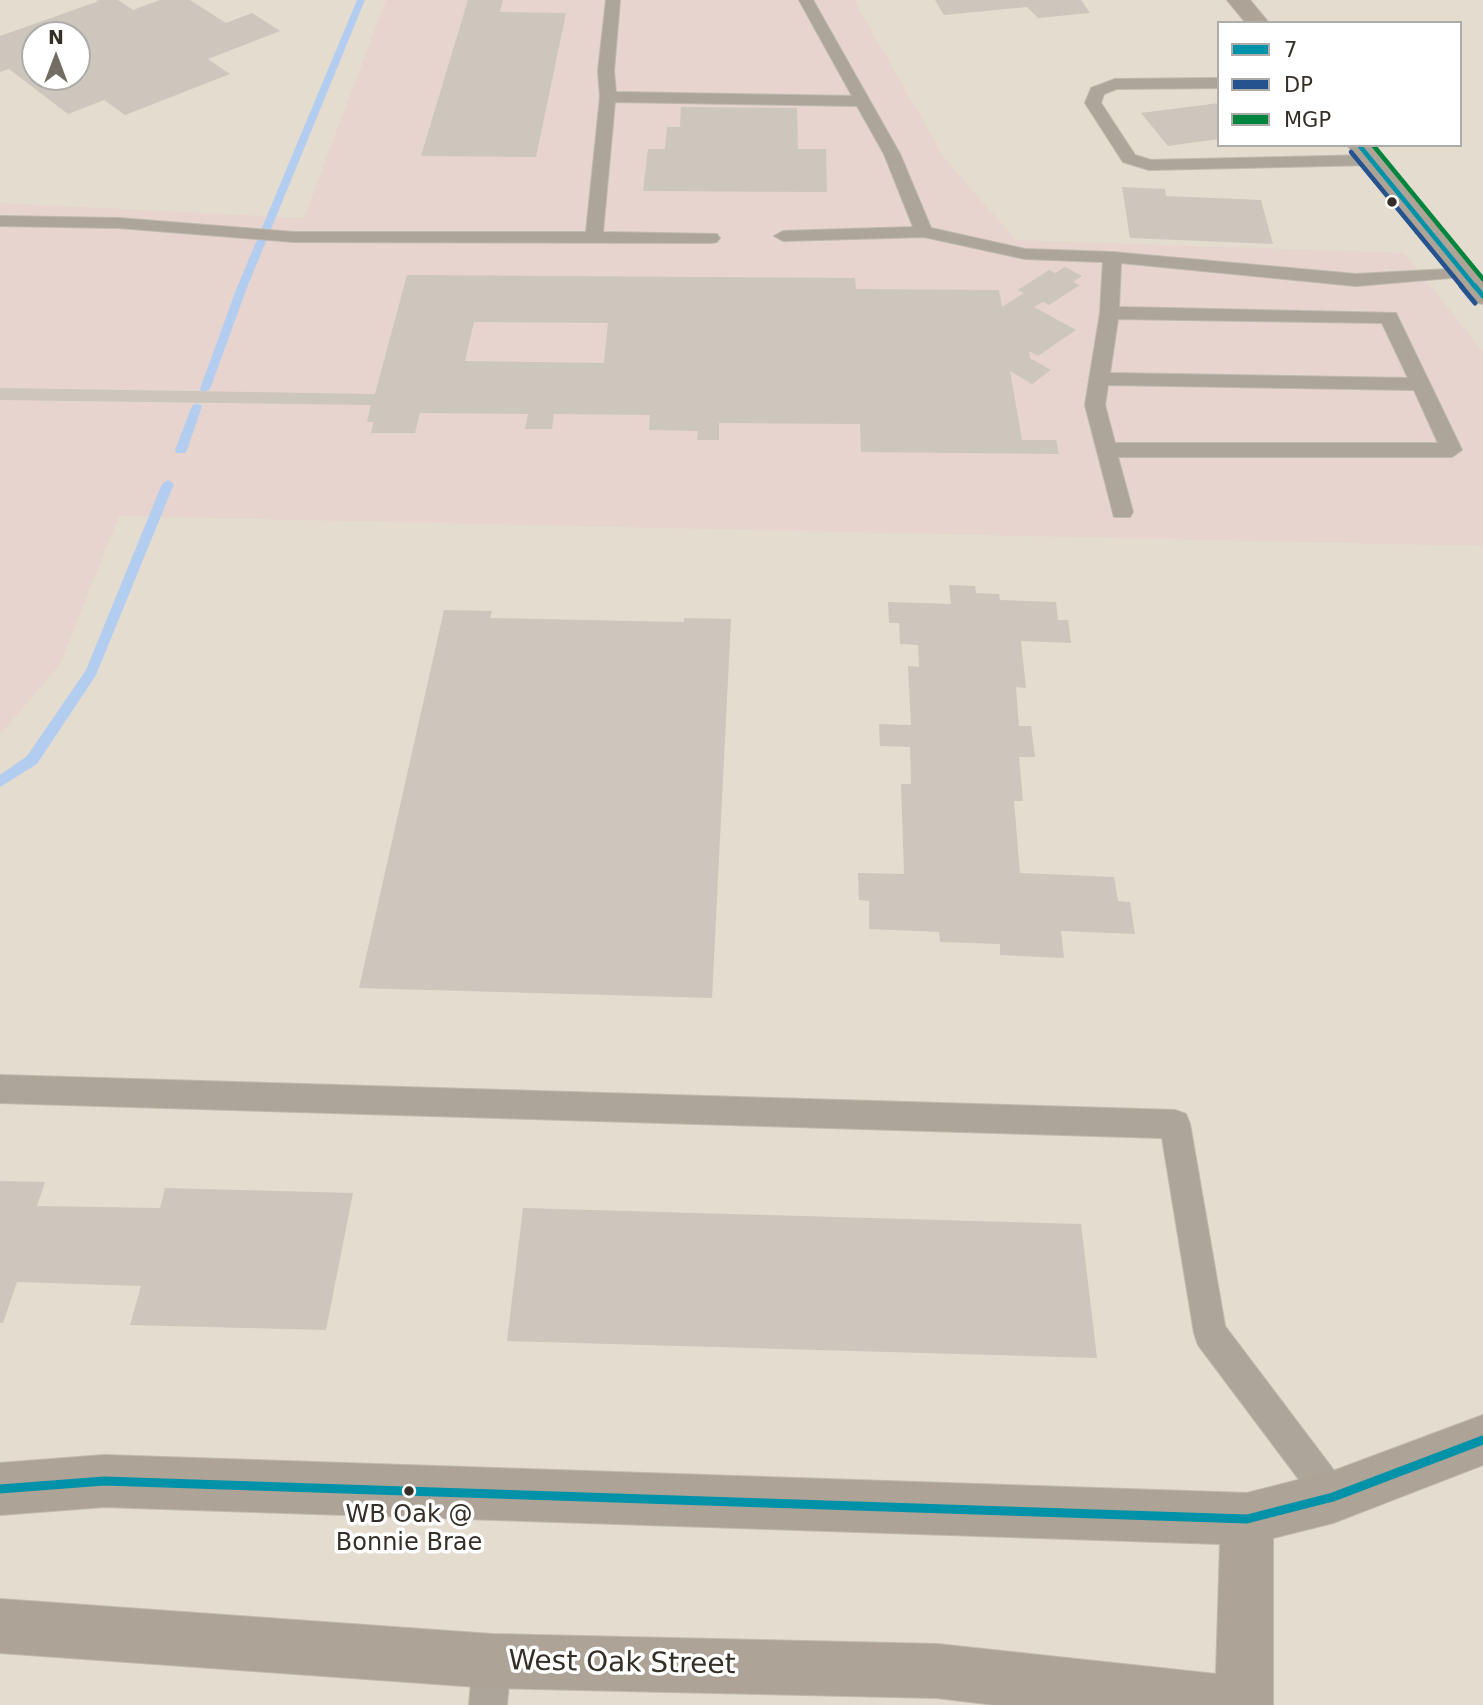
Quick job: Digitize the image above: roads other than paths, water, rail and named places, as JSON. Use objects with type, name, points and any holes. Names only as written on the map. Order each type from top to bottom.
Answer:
[{"type":"main road","points":[[1241,1],[1256,21]]},
{"type":"main road","points":[[1365,153],[1483,296]]},
{"type":"main road","points":[[0,1489],[104,1481],[1247,1518],[1333,1497],[1483,1440]]},
{"type":"main road","points":[[1244,1705],[1247,1518]]},
{"type":"main road","name":"West Oak Street","points":[[0,1626],[490,1683],[937,1671],[1244,1705]]},
{"type":"lane","points":[[594,238],[608,97],[606,71],[613,0]]},
{"type":"lane","points":[[794,0],[806,0],[892,154],[924,232]]},
{"type":"lane","points":[[1217,83],[1115,84],[1097,90],[1093,103],[1129,158],[1149,165],[1365,153]]},
{"type":"lane","points":[[608,97],[862,100]]},
{"type":"lane","points":[[0,221],[119,223],[294,237],[711,238]]},
{"type":"lane","points":[[783,236],[924,232],[1025,254],[1112,257],[1356,280],[1462,272]]},
{"type":"lane","points":[[1112,257],[1109,313],[1096,405],[1122,512]]},
{"type":"lane","points":[[1106,450],[1452,450],[1389,317],[1109,313]]},
{"type":"lane","points":[[1099,379],[1421,384]]},
{"type":"lane","points":[[0,1089],[1175,1124],[1210,1334],[1333,1497]]},
{"type":"waterway","points":[[205,389],[241,290],[361,0]]},
{"type":"waterway","points":[[181,450],[197,406]]},
{"type":"waterway","points":[[0,782],[32,760],[92,672],[168,484]]},
{"type":"place","name":"WB Oak @ Bonnie Brae","points":[[409,1491]]}]
